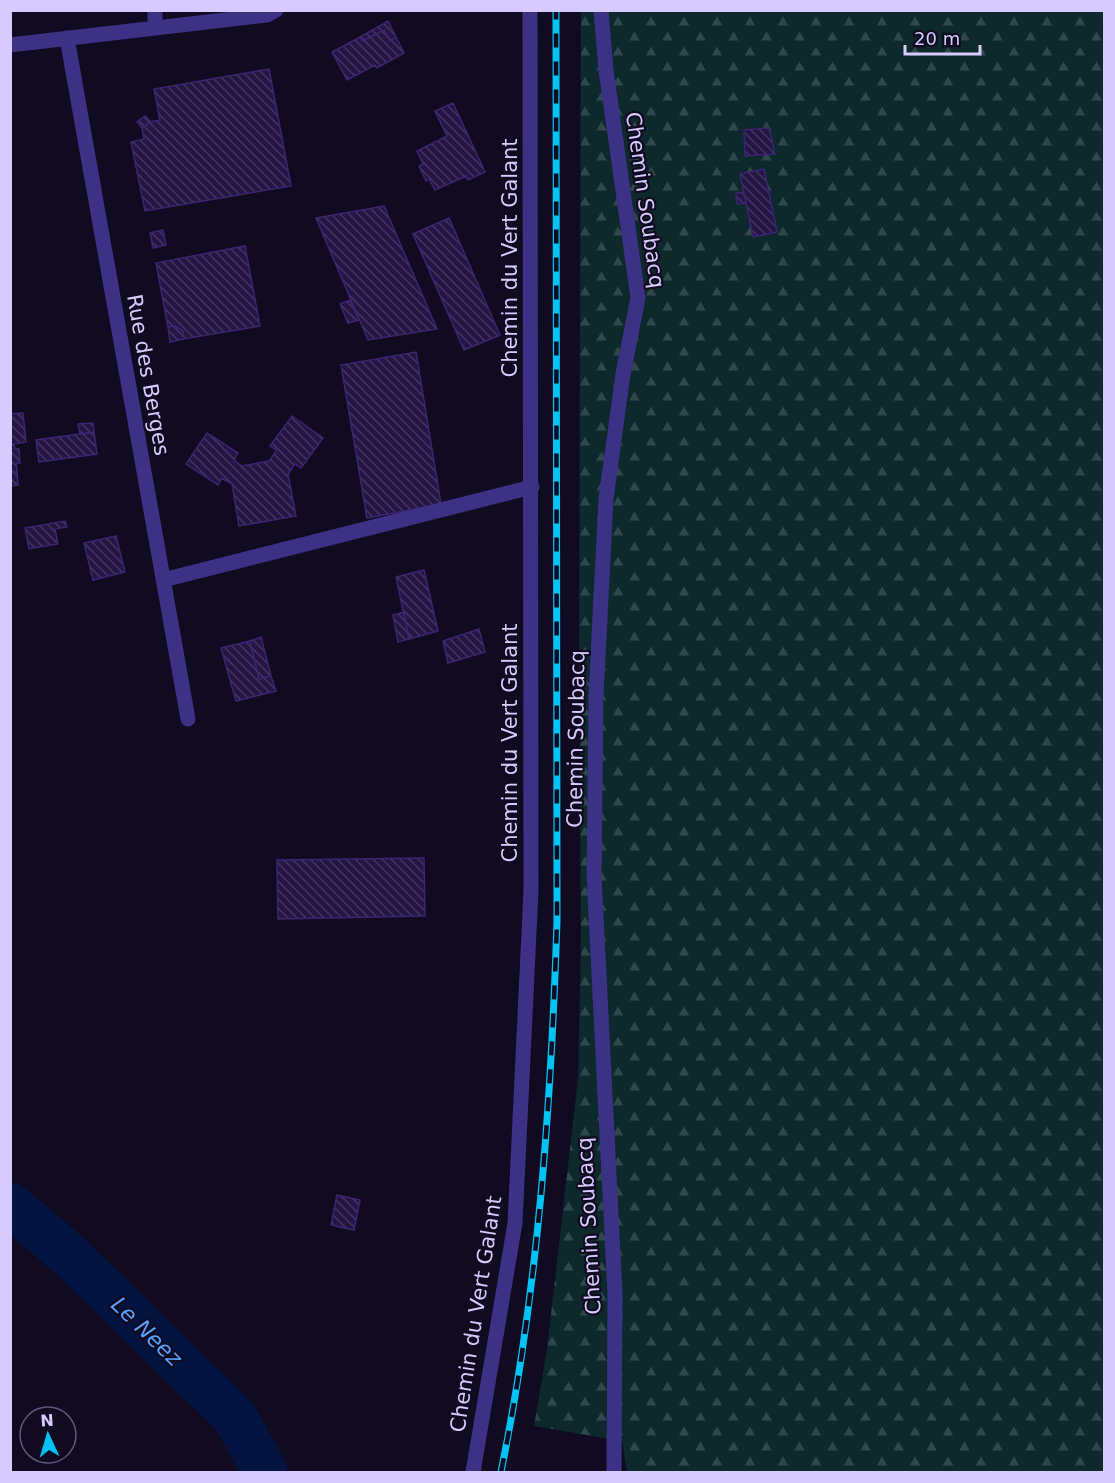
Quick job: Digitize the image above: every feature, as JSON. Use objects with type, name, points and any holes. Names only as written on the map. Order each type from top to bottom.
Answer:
[{"type":"street","points":[[155,10],[155,28]]},
{"type":"street","points":[[10,45],[267,15],[276,10]]},
{"type":"street","name":"Chemin du Vert Galant","points":[[473,1473],[515,1223],[531,891],[530,10]]},
{"type":"street","name":"Chemin Soubacq","points":[[601,10],[606,70],[638,298],[623,374],[606,499],[596,696],[594,875],[615,1294],[614,1473]]},
{"type":"street","name":"Rue des Berges","points":[[67,38],[188,720]]},
{"type":"street","points":[[163,580],[532,487]]},
{"type":"green space","points":[[581,11],[1104,11],[1104,1472],[627,1472],[622,1441],[534,1426],[547,1349],[578,1079],[581,948],[579,645]]},
{"type":"building","points":[[388,21],[396,37],[390,41],[384,30],[363,41],[360,37]]},
{"type":"building","points":[[384,30],[390,41],[396,37],[404,53],[377,68],[375,65],[347,80],[332,52],[360,37],[363,41]]},
{"type":"building","points":[[269,69],[291,186],[145,211],[131,142],[144,139],[142,128],[150,122],[160,120],[154,89]]},
{"type":"building","points":[[453,103],[485,172],[468,180],[466,176],[435,190],[429,179],[426,181],[419,166],[423,164],[417,151],[447,136],[435,111]]},
{"type":"building","points":[[145,116],[151,122],[142,128],[137,122]]},
{"type":"building","points":[[769,128],[775,154],[745,156],[744,130]]},
{"type":"building","points":[[764,169],[777,232],[753,237],[740,174]]},
{"type":"building","points":[[744,192],[746,203],[737,204],[736,193]]},
{"type":"building","points":[[384,206],[437,329],[368,340],[316,218]]},
{"type":"building","points":[[449,218],[500,335],[464,350],[413,234]]},
{"type":"building","points":[[163,230],[166,245],[153,248],[150,233]]},
{"type":"building","points":[[245,246],[260,326],[184,339],[183,331],[175,326],[168,327],[156,263]]},
{"type":"building","points":[[350,300],[359,320],[348,323],[340,304]]},
{"type":"building","points":[[175,326],[183,331],[184,339],[170,342],[168,327]]},
{"type":"building","points":[[416,352],[441,504],[367,518],[341,365]]},
{"type":"building","points":[[23,413],[26,442],[14,444],[15,449],[19,449],[20,463],[16,463],[17,472],[10,472],[10,414]]},
{"type":"building","points":[[292,416],[323,438],[301,468],[295,464],[288,474],[296,516],[239,526],[232,484],[222,478],[218,485],[186,464],[207,433],[238,453],[234,460],[242,466],[269,461],[277,450],[270,446]]},
{"type":"building","points":[[93,423],[94,432],[80,434],[78,424]]},
{"type":"building","points":[[94,432],[97,454],[39,462],[36,440]]},
{"type":"building","points":[[10,472],[17,472],[18,485],[10,486]]},
{"type":"building","points":[[65,521],[67,527],[55,529],[58,544],[29,549],[25,528]]},
{"type":"building","points":[[116,536],[125,572],[93,580],[84,543]]},
{"type":"building","points":[[424,570],[438,631],[409,639],[396,577]]},
{"type":"building","points":[[404,612],[409,639],[398,642],[393,615]]},
{"type":"building","points":[[479,629],[485,652],[448,663],[443,641]]},
{"type":"building","points":[[261,637],[271,676],[259,679],[250,641]]},
{"type":"building","points":[[250,641],[259,679],[271,676],[276,691],[236,701],[221,648]]},
{"type":"building","points":[[424,858],[425,916],[278,919],[277,860]]},
{"type":"building","points":[[337,1195],[360,1200],[354,1230],[331,1225]]},
{"type":"waterway","name":"Le Neez","points":[[10,1205],[69,1255],[235,1417],[265,1472]]},
{"type":"railway","points":[[501,1472],[525,1336],[541,1198],[551,1060],[557,921],[556,10]]}]
